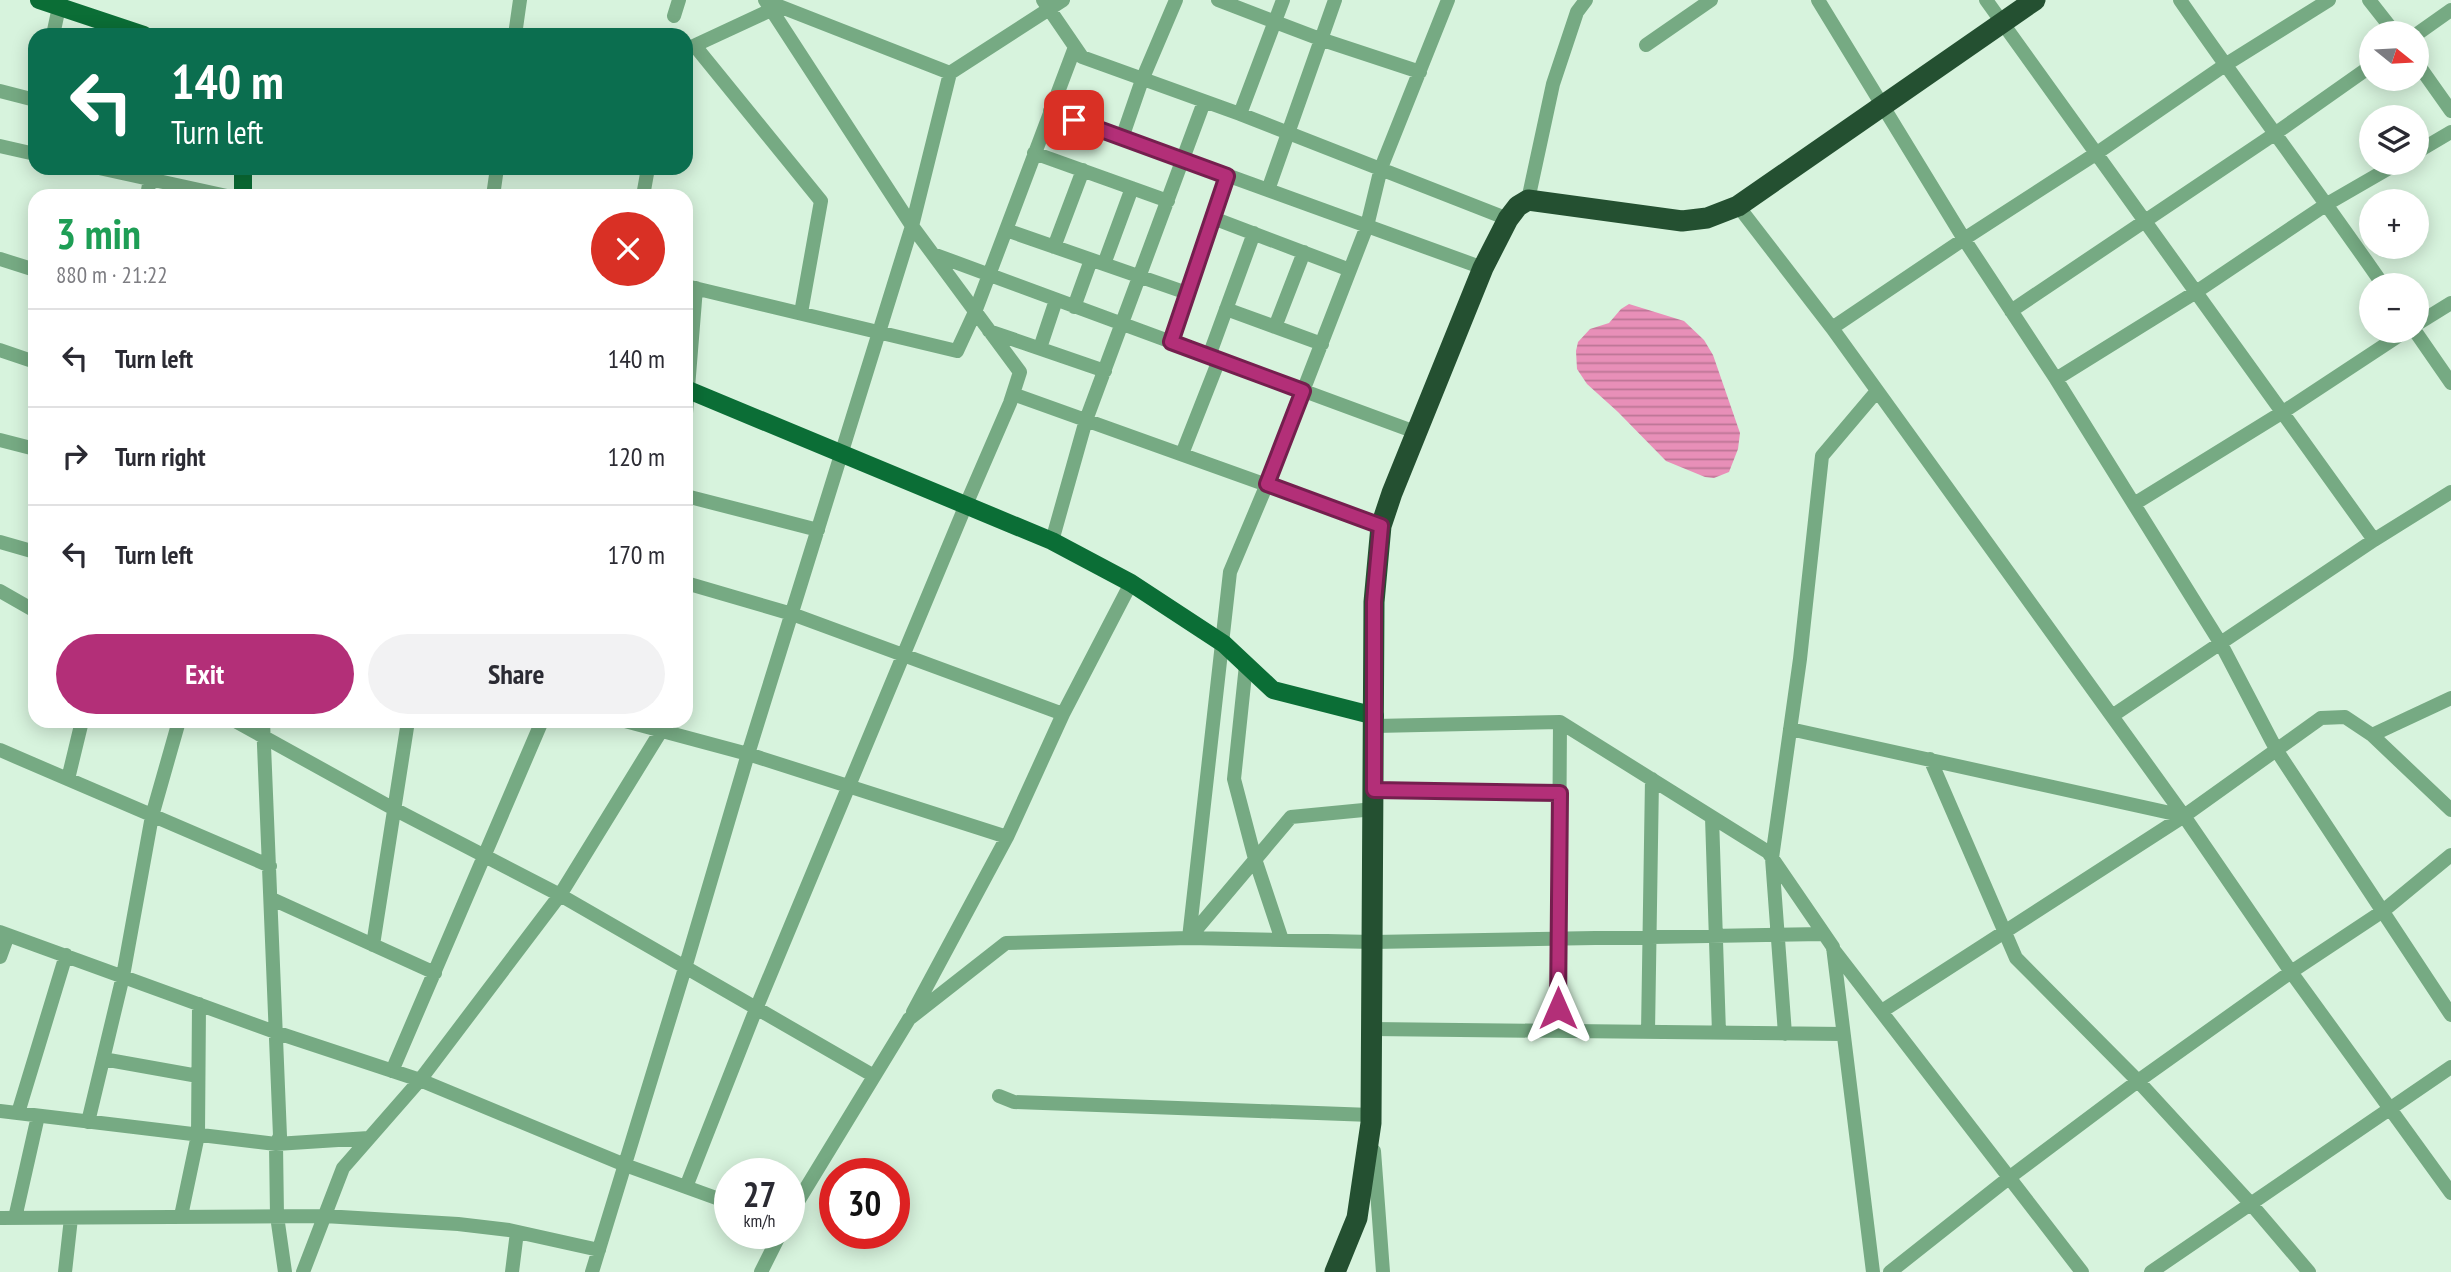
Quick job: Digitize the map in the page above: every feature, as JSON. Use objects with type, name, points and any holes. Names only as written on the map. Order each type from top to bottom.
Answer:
[{"type":"highway","points":[[1335,1272],[1357,1218],[1371,1119],[1374,602],[1381,526],[1483,268],[1508,219],[1518,206],[1528,200],[1682,221],[1707,218],[1738,206],[2035,0]]},
{"type":"main road","points":[[39,0],[123,28]]},
{"type":"main road","points":[[693,392],[1052,541],[1131,583],[1224,644],[1273,690],[1375,721]]},
{"type":"street","points":[[516,28],[520,0]]},
{"type":"street","points":[[674,16],[679,0]]},
{"type":"street","points":[[592,1272],[748,754],[912,226],[950,73],[1046,4],[1063,0]]},
{"type":"street","points":[[1122,138],[1142,79],[1175,0]]},
{"type":"street","points":[[1218,0],[1320,39],[1420,72]]},
{"type":"street","points":[[1240,114],[1283,0]]},
{"type":"street","points":[[1268,190],[1335,0]]},
{"type":"street","points":[[1188,938],[1224,644],[1230,572],[1367,226],[1381,168],[1448,0]]},
{"type":"street","points":[[1528,200],[1553,84],[1577,12],[1586,0]]},
{"type":"street","points":[[1646,45],[1711,0]]},
{"type":"street","points":[[1818,0],[1964,239],[2056,379],[2221,644],[2277,751],[2451,1015]]},
{"type":"street","points":[[1986,0],[2374,540]]},
{"type":"street","points":[[2180,0],[2273,135],[2327,204],[2375,273]]},
{"type":"street","points":[[1832,328],[2225,65],[2329,0]]},
{"type":"street","points":[[2369,0],[2386,21]]},
{"type":"street","points":[[767,4],[950,73]]},
{"type":"street","points":[[693,46],[767,4]]},
{"type":"street","points":[[686,1187],[756,1009],[1020,372],[912,226],[767,4]]},
{"type":"street","points":[[1046,4],[1082,57],[1240,114],[1508,219]]},
{"type":"street","points":[[54,28],[59,7]]},
{"type":"street","points":[[2429,26],[2451,10]]},
{"type":"street","points":[[693,287],[957,351],[975,312],[1075,47]]},
{"type":"street","points":[[693,52],[821,201],[801,313]]},
{"type":"street","points":[[2011,311],[2359,74]]},
{"type":"street","points":[[2429,80],[2451,111]]},
{"type":"street","points":[[0,91],[28,98]]},
{"type":"street","points":[[1052,541],[1086,420],[1205,102]]},
{"type":"street","points":[[1050,111],[1483,268]]},
{"type":"street","points":[[2429,145],[2451,132]]},
{"type":"street","points":[[0,146],[28,152]]},
{"type":"street","points":[[1034,153],[1168,201]]},
{"type":"street","points":[[1054,247],[1083,170]]},
{"type":"street","points":[[146,175],[200,189]]},
{"type":"street","points":[[2056,379],[2196,292],[2327,204],[2377,175]]},
{"type":"street","points":[[1171,342],[1227,176]]},
{"type":"street","points":[[1074,307],[1132,188]]},
{"type":"street","points":[[1738,206],[1832,328],[2185,816],[2291,972],[2451,1193]]},
{"type":"street","points":[[1213,218],[1350,270]]},
{"type":"street","points":[[1006,230],[1187,293]]},
{"type":"street","points":[[1182,454],[1214,358],[1226,309],[1254,233]]},
{"type":"street","points":[[1275,327],[1304,252]]},
{"type":"street","points":[[932,253],[1418,433]]},
{"type":"street","points":[[0,259],[28,268]]},
{"type":"street","points":[[1040,348],[1056,300]]},
{"type":"street","points":[[2429,317],[2451,303]]},
{"type":"street","points":[[1226,309],[1322,344]]},
{"type":"street","points":[[989,331],[1105,371]]},
{"type":"street","points":[[2134,504],[2283,412],[2388,343]]},
{"type":"street","points":[[2423,343],[2451,383]]},
{"type":"street","points":[[0,350],[28,360]]},
{"type":"street","points":[[1785,1034],[1772,858],[1822,456],[1877,391]]},
{"type":"street","points":[[1013,394],[1381,526]]},
{"type":"street","points":[[0,440],[28,447]]},
{"type":"street","points":[[2112,716],[2374,540],[2451,492]]},
{"type":"street","points":[[693,498],[818,530]]},
{"type":"street","points":[[0,542],[28,550]]},
{"type":"street","points":[[805,1190],[909,1019],[1007,836],[1063,714],[1131,583]]},
{"type":"street","points":[[693,585],[792,614],[1063,714]]},
{"type":"street","points":[[0,591],[28,607]]},
{"type":"street","points":[[1246,665],[1234,779],[1255,859],[1282,940]]},
{"type":"street","points":[[2372,735],[2451,698]]},
{"type":"street","points":[[1882,1011],[2185,816],[2321,719],[2345,717],[2372,735],[2451,810]]},
{"type":"street","points":[[1375,721],[1560,722],[1768,852],[1823,934],[2082,1272]]},
{"type":"street","points":[[1558,1031],[1560,722]]},
{"type":"street","points":[[68,779],[80,728]]},
{"type":"street","points":[[88,1122],[123,976],[152,816],[177,728]]},
{"type":"street","points":[[248,728],[394,809],[560,895],[874,1076]]},
{"type":"street","points":[[263,728],[280,1136],[276,1144],[277,1216],[285,1272]]},
{"type":"street","points":[[373,945],[407,728]]},
{"type":"street","points":[[392,1071],[539,728]]},
{"type":"street","points":[[303,1272],[343,1168],[420,1080],[560,895],[660,728]]},
{"type":"street","points":[[667,728],[1007,836]]},
{"type":"street","points":[[1790,729],[2185,816]]},
{"type":"street","points":[[0,750],[270,866]]},
{"type":"street","points":[[1930,759],[2016,958],[2138,1081],[2251,1204],[2309,1272]]},
{"type":"street","points":[[1648,1032],[1652,779]]},
{"type":"street","points":[[1188,938],[1291,817],[1374,800],[1560,793]]},
{"type":"street","points":[[1712,817],[1719,1033]]},
{"type":"street","points":[[1890,1272],[2138,1081],[2291,972],[2383,911],[2451,855]]},
{"type":"street","points":[[272,899],[435,972]]},
{"type":"street","points":[[0,957],[4,933],[275,1032],[420,1080],[625,1165],[714,1197]]},
{"type":"street","points":[[909,1019],[1006,943],[1188,938],[1373,942],[1823,934]]},
{"type":"street","points":[[1833,947],[1873,1272]]},
{"type":"street","points":[[18,1113],[66,955]]},
{"type":"street","points":[[181,1216],[198,1135],[199,1004]]},
{"type":"street","points":[[1372,1029],[1843,1034]]},
{"type":"street","points":[[103,1059],[198,1076]]},
{"type":"street","points":[[2151,1272],[2451,1067]]},
{"type":"street","points":[[999,1096],[1014,1102],[1371,1119],[1383,1272]]},
{"type":"street","points":[[0,1111],[276,1144],[369,1138]]},
{"type":"street","points":[[15,1218],[38,1116]]},
{"type":"street","points":[[0,1218],[324,1216],[458,1224],[517,1232],[599,1250]]},
{"type":"street","points":[[65,1272],[71,1217]]},
{"type":"street","points":[[512,1272],[517,1232]]},
{"type":"street","points":[[761,1272],[772,1249]]},
{"type":"shaded area","points":[[1629,304],[1684,321],[1704,340],[1713,355],[1740,433],[1738,449],[1729,472],[1714,478],[1705,477],[1666,461],[1587,384],[1577,369],[1578,342],[1590,329],[1609,323]]},
{"type":"route","points":[[1074,120],[1227,176],[1171,342],[1303,391],[1267,484],[1381,526],[1374,602],[1374,790],[1560,793],[1558,1008]]}]
